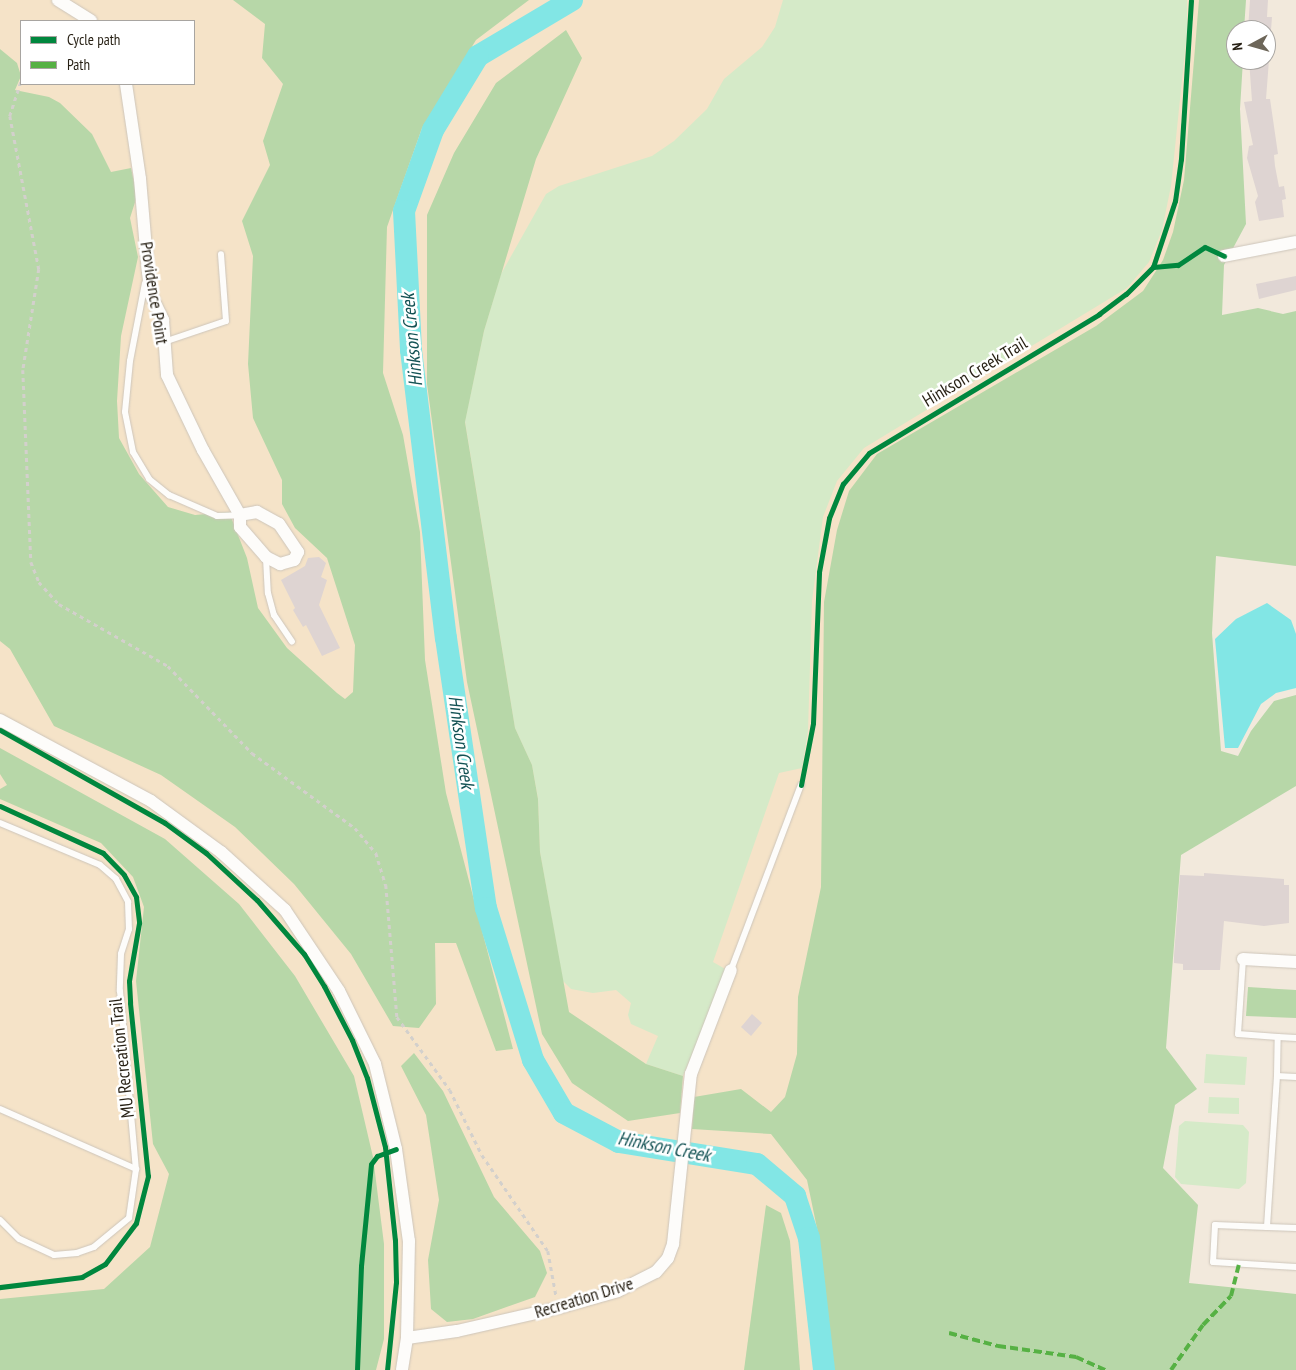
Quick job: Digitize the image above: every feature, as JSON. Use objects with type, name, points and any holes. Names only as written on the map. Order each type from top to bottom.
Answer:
[{"type":"street","points":[[58,0],[89,20]]},
{"type":"street","name":"Providence Point","points":[[126,85],[140,179],[151,295],[163,320],[163,343],[167,375],[203,450],[240,515],[240,528],[266,557]]},
{"type":"street","points":[[1224,256],[1296,242]]},
{"type":"street","points":[[240,515],[257,512],[278,524],[298,552],[294,560],[287,564],[280,564],[266,557]]},
{"type":"street","points":[[0,720],[151,801],[221,852],[285,910],[334,983],[375,1064],[396,1149],[409,1241],[407,1338],[402,1370]]},
{"type":"street","points":[[1242,959],[1296,962]]},
{"type":"street","name":"Recreation Drive","points":[[407,1338],[457,1331],[558,1308],[618,1291],[656,1272],[668,1258],[673,1244],[687,1094],[696,1059],[730,970]]},
{"type":"lane","points":[[163,343],[226,321],[220,254]]},
{"type":"lane","points":[[148,272],[130,361],[125,412],[133,452],[149,479],[169,495],[217,516],[240,515]]},
{"type":"lane","points":[[266,557],[268,593],[274,615],[292,642]]},
{"type":"lane","points":[[730,970],[801,785]]},
{"type":"lane","points":[[0,823],[100,865],[116,879],[128,902],[129,929],[121,954],[120,991],[136,1170],[129,1218],[94,1247],[77,1253],[54,1255],[18,1239],[0,1220]]},
{"type":"lane","points":[[1242,959],[1238,1034],[1296,1038]]},
{"type":"lane","points":[[1267,1227],[1278,1037]]},
{"type":"lane","points":[[1276,1076],[1296,1077]]},
{"type":"lane","points":[[0,1109],[136,1170]]},
{"type":"lane","points":[[1296,1228],[1215,1225],[1213,1262],[1296,1267]]},
{"type":"path","points":[[20,85],[10,116],[39,269],[24,370],[31,562],[39,582],[59,604],[168,666],[252,753],[355,828],[376,854],[386,885],[396,1017],[450,1090],[482,1155],[548,1251],[558,1308]]},
{"type":"shaded area","points":[[0,0],[1235,0],[1234,20],[1226,20],[1226,70],[1230,70],[1135,1370],[0,1370]]},
{"type":"green space","points":[[233,0],[529,0],[476,40],[422,128],[387,227],[383,373],[403,435],[420,532],[425,660],[446,793],[513,1049],[496,1051],[456,943],[435,943],[436,1004],[419,1028],[393,1026],[351,954],[294,884],[235,827],[161,775],[54,726],[10,649],[0,641],[0,49],[17,63],[20,78],[15,90],[49,97],[60,103],[92,134],[111,172],[131,168],[137,196],[130,218],[138,257],[121,336],[117,401],[119,438],[139,474],[168,507],[195,515],[229,512],[247,558],[258,608],[287,648],[337,693],[345,699],[353,692],[355,645],[327,558],[295,528],[282,504],[282,480],[253,418],[248,364],[253,256],[242,221],[270,165],[263,141],[283,84],[262,58],[265,24]]},
{"type":"green space","points":[[783,0],[1187,0],[1187,32],[1171,186],[1162,230],[1149,262],[1127,288],[864,448],[837,481],[823,517],[812,601],[808,731],[802,768],[779,773],[713,962],[727,970],[683,1076],[646,1064],[658,1036],[631,1024],[628,1015],[631,1003],[616,990],[593,993],[571,989],[563,981],[540,852],[538,798],[532,765],[515,728],[465,421],[484,331],[501,274],[546,194],[559,186],[652,156],[674,141],[707,109],[724,79],[762,47],[775,27]]},
{"type":"green space","points":[[1199,0],[1246,0],[1245,20],[1226,20],[1226,70],[1242,70],[1240,109],[1246,224],[1224,265],[1222,315],[1258,308],[1283,314],[1296,311],[1296,566],[1216,556],[1212,633],[1221,751],[1238,756],[1251,731],[1274,701],[1296,695],[1296,786],[1181,855],[1166,1048],[1197,1089],[1175,1105],[1163,1168],[1198,1205],[1189,1283],[1296,1294],[1296,1370],[834,1370],[819,1238],[807,1180],[771,1134],[692,1129],[694,1097],[741,1089],[771,1112],[785,1097],[797,1054],[798,997],[821,887],[824,602],[837,530],[849,491],[877,454],[1096,326],[1143,291],[1163,260],[1173,232],[1184,180]]},
{"type":"green space","points":[[566,30],[582,58],[536,159],[484,331],[465,422],[515,728],[532,765],[538,799],[540,852],[569,1012],[646,1064],[683,1076],[680,1113],[628,1121],[572,1083],[542,1034],[467,682],[427,384],[427,215],[454,153],[496,83]]},
{"type":"green space","points":[[0,748],[165,839],[239,904],[295,976],[354,1076],[373,1157],[384,1244],[384,1339],[376,1370],[0,1370],[0,1299],[104,1289],[150,1247],[169,1174],[153,1144],[136,981],[144,907],[133,877],[101,843],[0,799],[0,789],[7,785],[0,774]]},
{"type":"green space","points":[[1248,987],[1296,990],[1296,1018],[1246,1016]]},
{"type":"green space","points":[[414,1053],[443,1091],[494,1197],[540,1251],[547,1273],[535,1297],[473,1319],[447,1322],[431,1309],[428,1260],[439,1200],[426,1115],[401,1066]]},
{"type":"green space","points":[[1206,1054],[1247,1057],[1245,1085],[1204,1083]]},
{"type":"green space","points":[[1209,1097],[1239,1098],[1239,1114],[1208,1113]]},
{"type":"green space","points":[[1185,1121],[1243,1125],[1249,1132],[1246,1183],[1239,1189],[1181,1184],[1175,1177],[1179,1126]]},
{"type":"green space","points":[[766,1205],[781,1213],[790,1241],[800,1370],[744,1370]]},
{"type":"water","points":[[1267,603],[1291,620],[1296,634],[1296,688],[1276,693],[1261,704],[1238,748],[1225,748],[1215,639],[1236,619]]},
{"type":"building","points":[[1250,0],[1268,0],[1267,17],[1272,17],[1272,20],[1249,20]]},
{"type":"building","points":[[1250,70],[1268,70],[1266,99],[1270,99],[1278,154],[1274,155],[1279,187],[1284,186],[1286,199],[1282,200],[1284,217],[1259,221],[1255,202],[1258,196],[1247,158],[1249,146],[1253,145],[1244,102],[1252,101]]},
{"type":"building","points":[[1296,276],[1296,290],[1259,299],[1256,284]]},
{"type":"building","points":[[319,557],[326,563],[321,577],[327,580],[319,605],[340,648],[322,656],[306,625],[303,627],[293,610],[295,608],[281,580],[305,566],[308,558]]},
{"type":"building","points":[[1204,873],[1284,879],[1284,885],[1289,885],[1289,923],[1264,926],[1224,921],[1220,970],[1183,970],[1183,964],[1174,963],[1180,875],[1204,876]]},
{"type":"building","points":[[752,1014],[762,1023],[751,1036],[741,1027]]},
{"type":"waterway","name":"Hinkson Creek","points":[[572,0],[478,56],[433,130],[404,211],[411,350],[446,638],[486,908],[533,1060],[564,1113],[619,1142],[757,1164],[795,1196],[809,1238],[824,1370]]},
{"type":"marked path","points":[[1171,1370],[1203,1325],[1231,1296],[1239,1264]]},
{"type":"marked path","points":[[949,1333],[998,1346],[1076,1357],[1105,1370]]},
{"type":"cycle path","name":"Hinkson Creek Trail","points":[[801,785],[813,723],[819,572],[829,518],[843,484],[869,453],[1099,314],[1126,294],[1153,267],[1175,201],[1181,159],[1191,0]]},
{"type":"cycle path","points":[[1153,267],[1178,265],[1205,247],[1224,256]]},
{"type":"cycle path","points":[[0,730],[165,823],[206,853],[257,900],[304,954],[324,986],[352,1040],[367,1078],[385,1147],[395,1240],[396,1282],[387,1370]]},
{"type":"cycle path","name":"MU Recreation Trail","points":[[0,806],[103,853],[124,875],[136,897],[139,923],[129,981],[148,1176],[136,1223],[105,1264],[82,1277],[0,1287]]},
{"type":"cycle path","points":[[357,1370],[361,1266],[371,1164],[377,1156],[396,1149]]}]
